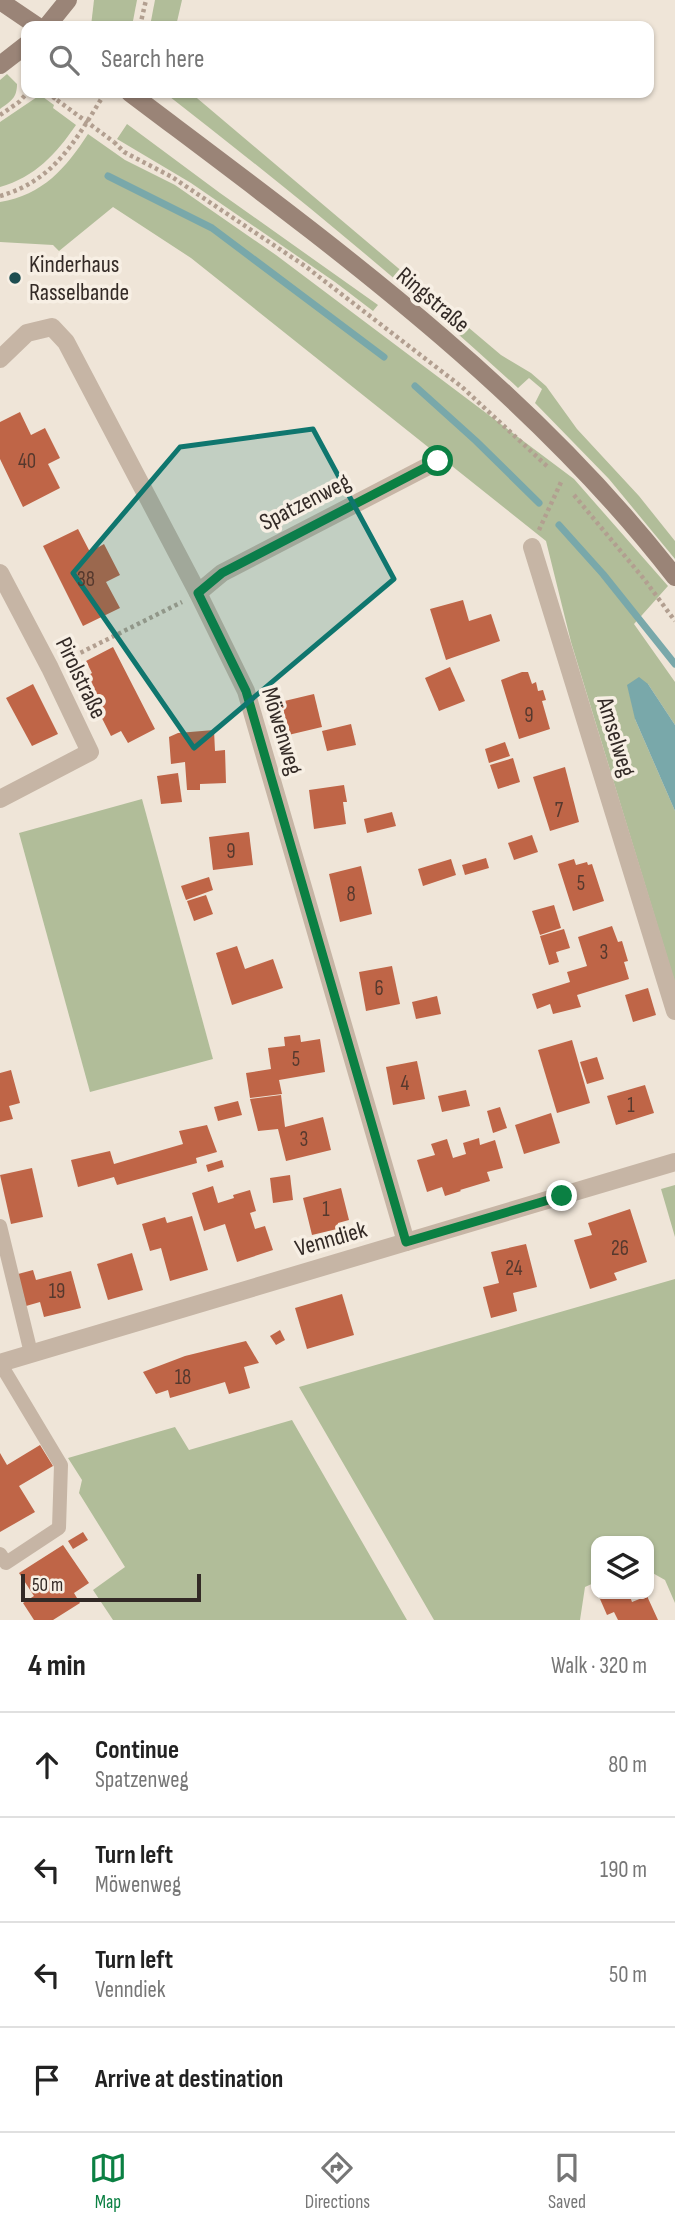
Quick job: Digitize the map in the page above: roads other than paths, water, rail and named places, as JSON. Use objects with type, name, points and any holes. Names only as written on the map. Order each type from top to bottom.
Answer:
[{"type":"main road","points":[[51,21],[68,0]]},
{"type":"main road","points":[[5,5],[29,21]]},
{"type":"main road","points":[[0,65],[21,48]]},
{"type":"main road","name":"Ringstraße","points":[[137,98],[427,324],[567,453],[675,577]]},
{"type":"street","name":"Möwenweg","points":[[0,359],[27,333],[52,327],[66,342],[198,593],[246,691],[406,1242]]},
{"type":"street","name":"Spatzenweg","points":[[198,593],[222,573],[438,461]]},
{"type":"street","name":"Amselweg","points":[[532,547],[675,1011]]},
{"type":"street","name":"Pirolstraße","points":[[0,573],[90,752],[0,799]]},
{"type":"street","name":"Venndiek","points":[[0,1363],[675,1162]]},
{"type":"lane","points":[[0,1226],[32,1353]]},
{"type":"lane","points":[[0,1363],[61,1465],[59,1528],[6,1563],[0,1554]]},
{"type":"water","points":[[639,677],[648,684],[675,725],[675,811],[635,719],[627,685]]},
{"type":"waterway","points":[[108,176],[212,228],[384,357]]},
{"type":"waterway","points":[[415,386],[539,503]]},
{"type":"waterway","points":[[559,525],[603,574],[675,664]]},
{"type":"place","name":"Kinderhaus Rasselbande","points":[[15,278]]}]
